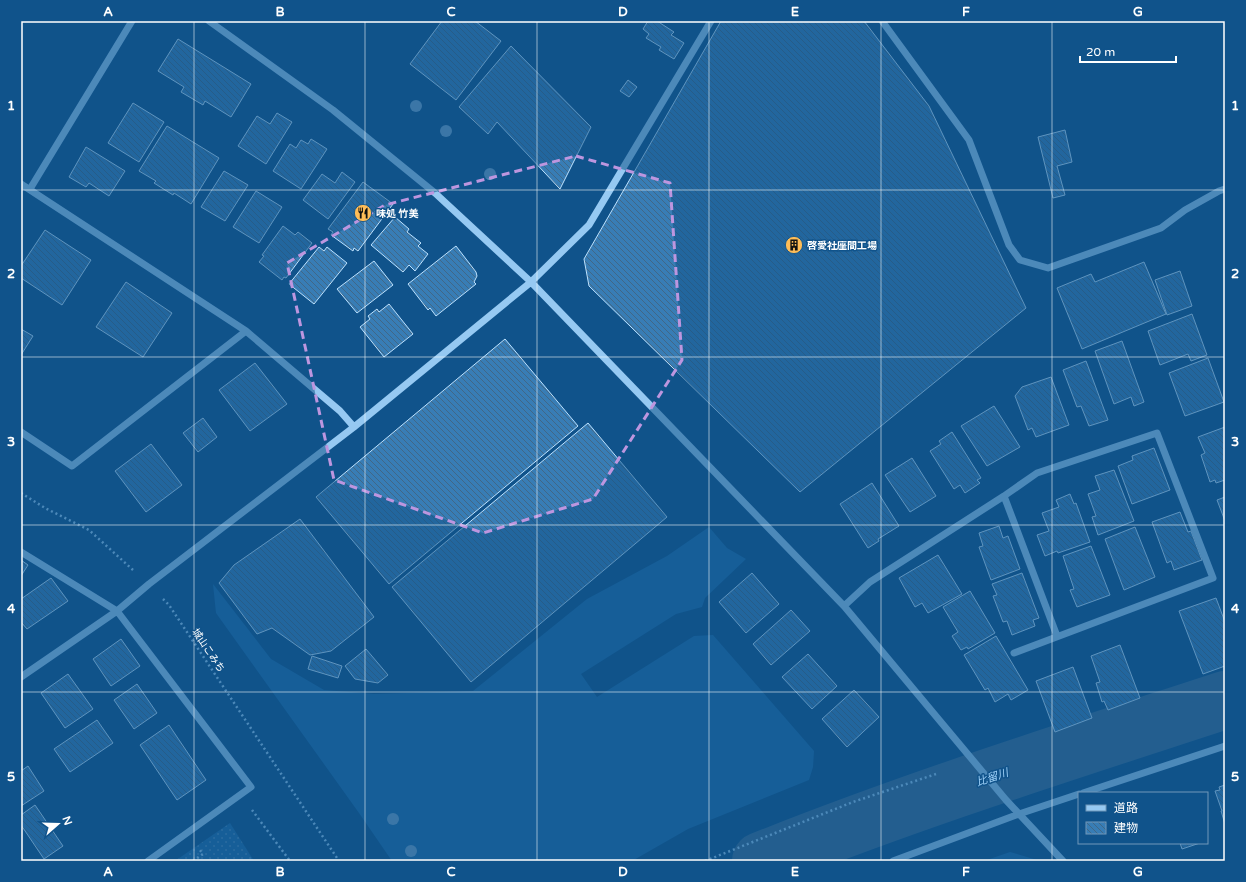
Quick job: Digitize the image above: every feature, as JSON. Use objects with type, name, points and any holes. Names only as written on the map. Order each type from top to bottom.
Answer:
[{"type":"street","points":[[30,189],[132,21]]},
{"type":"street","points":[[209,21],[333,110],[435,193],[531,282],[844,606],[978,764],[1006,800],[1063,861]]},
{"type":"street","points":[[21,677],[117,611],[149,584],[354,427],[531,282],[589,225],[710,21]]},
{"type":"street","points":[[882,21],[969,140],[1009,245],[1020,260],[1048,268],[1162,228],[1185,210],[1218,191],[1225,189]]},
{"type":"street","points":[[21,184],[246,331],[340,411],[354,427]]},
{"type":"street","points":[[21,432],[72,466],[246,331]]},
{"type":"street","points":[[844,606],[870,582],[1004,496],[1037,473],[1157,433],[1213,578],[1014,653]]},
{"type":"street","points":[[1004,496],[1057,636]]},
{"type":"street","points":[[21,552],[117,611],[251,787],[239,794],[148,861]]},
{"type":"street","points":[[1085,792],[1225,746]]},
{"type":"street","points":[[893,861],[1019,814],[1078,794]]},
{"type":"path","name":"城山こみち","points":[[21,493],[45,508],[89,530],[149,584],[169,605],[339,861]]},
{"type":"path","points":[[705,861],[853,802],[936,774]]},
{"type":"path","points":[[239,794],[290,861]]},
{"type":"highlighted area","points":[[576,156],[670,183],[682,360],[593,499],[483,533],[334,480],[287,263],[385,205]]},
{"type":"shaded area","points":[[709,527],[727,548],[746,559],[705,598],[702,607],[676,614],[581,674],[597,697],[694,636],[713,635],[814,751],[813,767],[809,780],[688,829],[632,861],[392,861],[216,613],[213,584],[271,659],[324,690],[374,694],[473,691],[587,599],[667,556]]},
{"type":"shaded area","points":[[230,823],[254,861],[175,861]]},
{"type":"shaded area","points":[[1010,852],[1037,860],[1038,861],[984,861]]},
{"type":"building","points":[[442,21],[475,21],[501,41],[456,100],[410,64]]},
{"type":"building","points":[[648,21],[657,21],[674,32],[671,35],[684,43],[674,59],[659,50],[661,47],[646,38],[649,34],[643,29]]},
{"type":"building","name":"啓愛社座間工場","points":[[721,21],[864,21],[929,106],[1026,308],[800,492],[589,286],[584,259]]},
{"type":"building","points":[[178,39],[251,84],[231,117],[205,101],[203,105],[181,92],[184,87],[158,71]]},
{"type":"building","points":[[511,46],[591,127],[560,189],[497,122],[488,134],[459,107]]},
{"type":"building","points":[[628,80],[637,87],[629,97],[620,91]]},
{"type":"building","points":[[133,103],[164,122],[139,162],[108,143]]},
{"type":"building","points":[[277,113],[292,122],[266,164],[238,146],[257,116],[270,124]]},
{"type":"building","points":[[167,126],[219,158],[191,204],[154,183],[156,181],[139,171]]},
{"type":"building","points":[[1065,130],[1072,162],[1057,166],[1065,195],[1053,198],[1038,137]]},
{"type":"building","points":[[311,139],[327,149],[301,189],[273,171],[290,144],[296,148],[301,140],[308,144]]},
{"type":"building","points":[[86,147],[125,171],[109,196],[89,183],[86,187],[69,177]]},
{"type":"building","points":[[224,171],[248,185],[225,221],[201,207]]},
{"type":"building","points":[[342,172],[355,182],[328,219],[303,200],[322,174],[335,183]]},
{"type":"building","points":[[363,182],[393,204],[358,251],[354,248],[353,251],[331,235],[333,232],[328,229]]},
{"type":"building","points":[[256,191],[282,207],[259,243],[233,227]]},
{"type":"building","points":[[395,217],[409,229],[407,232],[421,243],[418,246],[428,254],[415,271],[409,265],[403,272],[371,245]]},
{"type":"building","points":[[283,226],[295,235],[298,232],[312,243],[286,278],[284,277],[282,280],[259,262],[264,256],[262,255]]},
{"type":"building","points":[[45,230],[91,260],[62,305],[21,278],[21,266]]},
{"type":"building","points":[[456,246],[476,272],[477,276],[474,282],[476,284],[436,316],[430,308],[428,310],[408,284]]},
{"type":"building","points":[[319,247],[324,251],[327,247],[347,263],[314,304],[289,284]]},
{"type":"building","points":[[374,261],[393,285],[357,313],[337,289]]},
{"type":"building","points":[[1144,262],[1166,314],[1082,349],[1057,288],[1091,274],[1095,282]]},
{"type":"building","points":[[1180,271],[1192,306],[1167,315],[1155,280]]},
{"type":"building","points":[[126,282],[172,313],[143,357],[96,327]]},
{"type":"building","points":[[389,304],[413,334],[384,357],[360,327],[370,319],[368,316],[377,309],[379,312]]},
{"type":"building","points":[[1192,314],[1207,355],[1191,361],[1188,354],[1160,365],[1148,331]]},
{"type":"building","points":[[21,329],[33,336],[21,355]]},
{"type":"building","points":[[505,339],[578,426],[389,584],[316,497]]},
{"type":"building","points":[[1122,341],[1144,402],[1134,406],[1131,397],[1114,404],[1095,351]]},
{"type":"building","points":[[1208,358],[1224,402],[1185,416],[1169,373]]},
{"type":"building","points":[[1086,361],[1108,420],[1089,426],[1081,406],[1077,407],[1063,370]]},
{"type":"building","points":[[255,363],[287,404],[250,431],[219,390]]},
{"type":"building","points":[[1051,377],[1069,425],[1036,437],[1032,428],[1028,430],[1015,396],[1022,387]]},
{"type":"building","points":[[994,406],[1020,447],[987,466],[961,426]]},
{"type":"building","points":[[203,418],[217,437],[198,452],[183,433]]},
{"type":"building","points":[[588,423],[667,517],[471,682],[392,587]]},
{"type":"building","points":[[1225,427],[1225,480],[1216,483],[1215,480],[1210,482],[1201,455],[1205,453],[1198,437]]},
{"type":"building","points":[[952,432],[981,478],[977,480],[980,483],[965,493],[960,485],[954,489],[930,451],[941,444],[939,441]]},
{"type":"building","points":[[151,444],[182,485],[146,512],[115,471]]},
{"type":"building","points":[[1154,448],[1170,490],[1132,504],[1118,466],[1133,460],[1132,456]]},
{"type":"building","points":[[912,458],[936,496],[910,512],[885,475]]},
{"type":"building","points":[[1114,470],[1134,521],[1098,535],[1092,517],[1096,516],[1088,494],[1100,490],[1095,476]]},
{"type":"building","points":[[872,483],[899,526],[878,539],[879,541],[868,548],[840,504]]},
{"type":"building","points":[[1070,494],[1074,504],[1076,503],[1090,542],[1058,553],[1057,551],[1045,556],[1037,535],[1049,531],[1042,513],[1059,507],[1056,500]]},
{"type":"building","points":[[1225,497],[1225,521],[1217,500]]},
{"type":"building","points":[[1180,512],[1188,532],[1191,531],[1202,560],[1174,570],[1171,561],[1167,563],[1152,522]]},
{"type":"building","points":[[300,519],[374,617],[331,651],[310,655],[272,628],[257,634],[219,583],[234,565]]},
{"type":"building","points":[[999,526],[1003,538],[1008,536],[1020,569],[991,580],[979,547],[983,546],[979,533]]},
{"type":"building","points":[[1135,527],[1155,577],[1124,590],[1105,539]]},
{"type":"building","points":[[1091,546],[1110,595],[1077,607],[1070,590],[1074,589],[1063,556]]},
{"type":"building","points":[[938,555],[962,594],[928,613],[922,603],[915,607],[899,578]]},
{"type":"building","points":[[21,560],[28,565],[21,576]]},
{"type":"building","points":[[752,573],[779,604],[746,633],[719,602]]},
{"type":"building","points":[[1022,573],[1039,618],[1033,620],[1035,626],[1012,635],[1007,621],[1003,622],[993,596],[997,595],[992,584]]},
{"type":"building","points":[[51,578],[68,601],[27,629],[21,622],[21,599]]},
{"type":"building","points":[[970,591],[995,633],[968,649],[967,647],[961,650],[952,636],[958,632],[943,607]]},
{"type":"building","points":[[1216,598],[1225,622],[1225,666],[1203,674],[1179,611]]},
{"type":"building","points":[[791,610],[810,631],[771,665],[753,644]]},
{"type":"building","points":[[996,636],[1028,690],[1011,700],[1008,694],[995,702],[988,688],[985,690],[964,655]]},
{"type":"building","points":[[121,639],[140,666],[111,686],[93,659]]},
{"type":"building","points":[[1120,645],[1140,698],[1108,710],[1104,701],[1102,702],[1096,683],[1100,682],[1091,656]]},
{"type":"building","points":[[366,649],[388,675],[378,683],[355,679],[345,666]]},
{"type":"building","points":[[808,654],[837,686],[812,709],[782,677]]},
{"type":"building","points":[[312,656],[342,666],[338,678],[308,669]]},
{"type":"building","points":[[1073,667],[1092,718],[1055,732],[1036,681]]},
{"type":"building","points":[[68,674],[93,709],[65,728],[41,693]]},
{"type":"building","points":[[137,684],[157,713],[134,729],[114,700]]},
{"type":"building","points":[[854,690],[879,717],[847,747],[822,719]]},
{"type":"building","points":[[97,720],[113,743],[70,772],[54,749]]},
{"type":"building","points":[[169,725],[206,780],[177,800],[140,745]]},
{"type":"building","points":[[28,766],[44,791],[21,806],[21,771]]},
{"type":"building","points":[[1225,785],[1225,824],[1215,791],[1220,790],[1219,787]]},
{"type":"building","points":[[35,805],[63,846],[44,859],[21,825],[21,815]]},
{"type":"building","points":[[1180,844],[1197,844],[1182,849]]},
{"type":"waterway","name":"比留川","points":[[761,861],[933,797],[1225,700]]},
{"type":"place","name":"味処 竹美","points":[[363,213]]},
{"type":"place","name":"啓愛社座間工場","points":[[794,245]]}]
